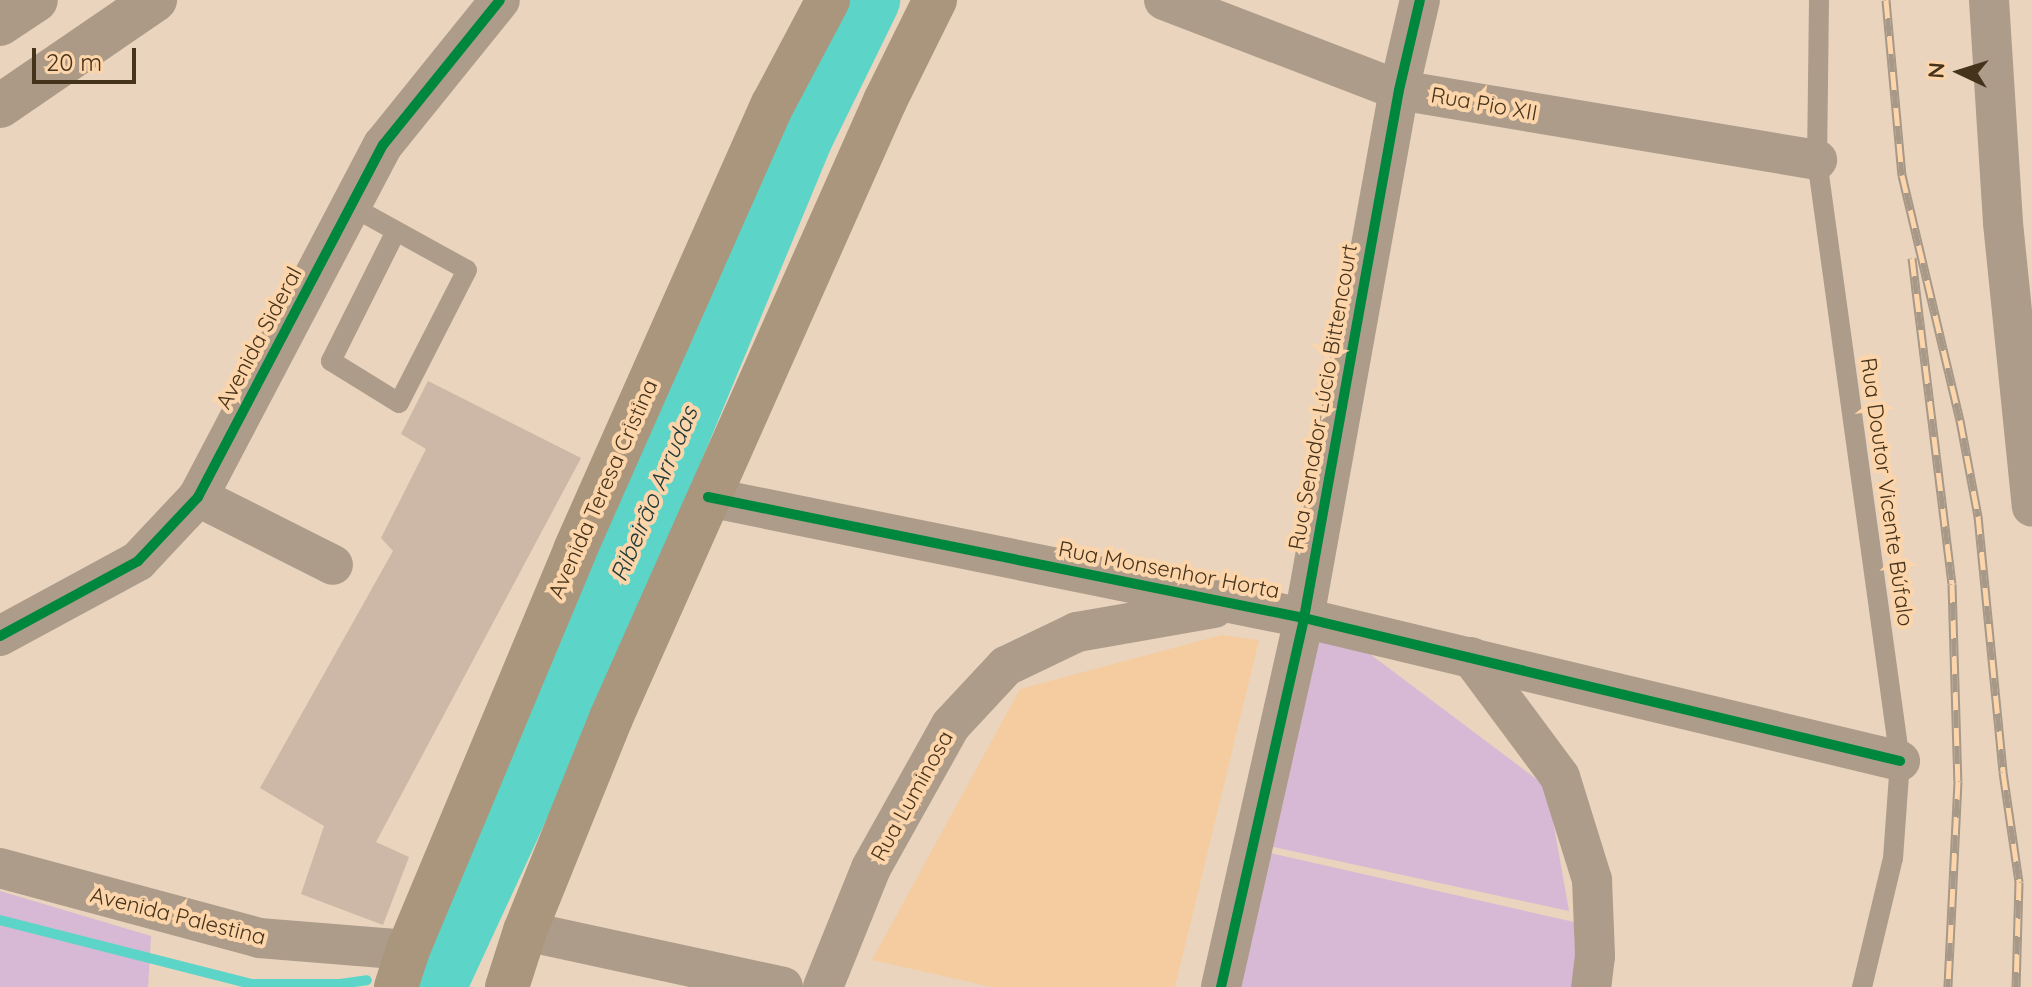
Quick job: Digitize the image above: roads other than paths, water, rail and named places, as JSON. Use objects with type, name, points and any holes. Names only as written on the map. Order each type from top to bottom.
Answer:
[{"type":"highway","points":[[0,24],[36,0]]},
{"type":"highway","points":[[0,106],[155,0]]},
{"type":"main road","name":"Avenida Teresa Cristina","points":[[402,968],[575,550],[773,104],[828,0]]},
{"type":"main road","points":[[507,987],[525,931],[611,718],[879,115],[935,0]]},
{"type":"street","name":"Avenida Sideral","points":[[0,636],[138,561],[198,497],[383,145],[500,0]]},
{"type":"street","name":"Rua Pio XII","points":[[1164,0],[1399,90],[1817,160]]},
{"type":"street","name":"Rua Senador Lúcio Bittencourt","points":[[1221,987],[1304,618],[1399,90],[1420,0]]},
{"type":"street","points":[[1989,0],[2017,221],[2032,507]]},
{"type":"street","points":[[198,497],[333,565]]},
{"type":"street","name":"Rua Monsenhor Horta","points":[[708,497],[1304,618],[1900,761]]},
{"type":"street","name":"Rua Luminosa","points":[[823,987],[871,868],[951,725],[1006,666],[1077,632],[1238,604]]},
{"type":"street","points":[[1471,657],[1560,777],[1592,880],[1595,956],[1591,987]]},
{"type":"street","name":"Avenida Palestina","points":[[0,868],[259,938],[402,968]]},
{"type":"street","points":[[525,931],[783,987]]},
{"type":"lane","name":"Rua Doutor Vicente Búfalo","points":[[1819,0],[1817,160],[1900,761],[1893,858],[1862,987]]},
{"type":"lane","points":[[351,206],[467,270],[399,403],[331,361],[396,231]]},
{"type":"waterway","name":"Ribeirão Arrudas","points":[[435,987],[577,680],[802,137],[869,0]]},
{"type":"waterway","points":[[0,920],[252,984],[340,984],[367,980]]},
{"type":"waterway","points":[[411,973],[440,975]]},
{"type":"railway","points":[[1886,0],[1902,175],[1960,420],[1978,516],[2003,772],[2019,882],[2016,987]]},
{"type":"railway","points":[[1912,258],[1952,584],[1958,781],[1948,987]]}]
